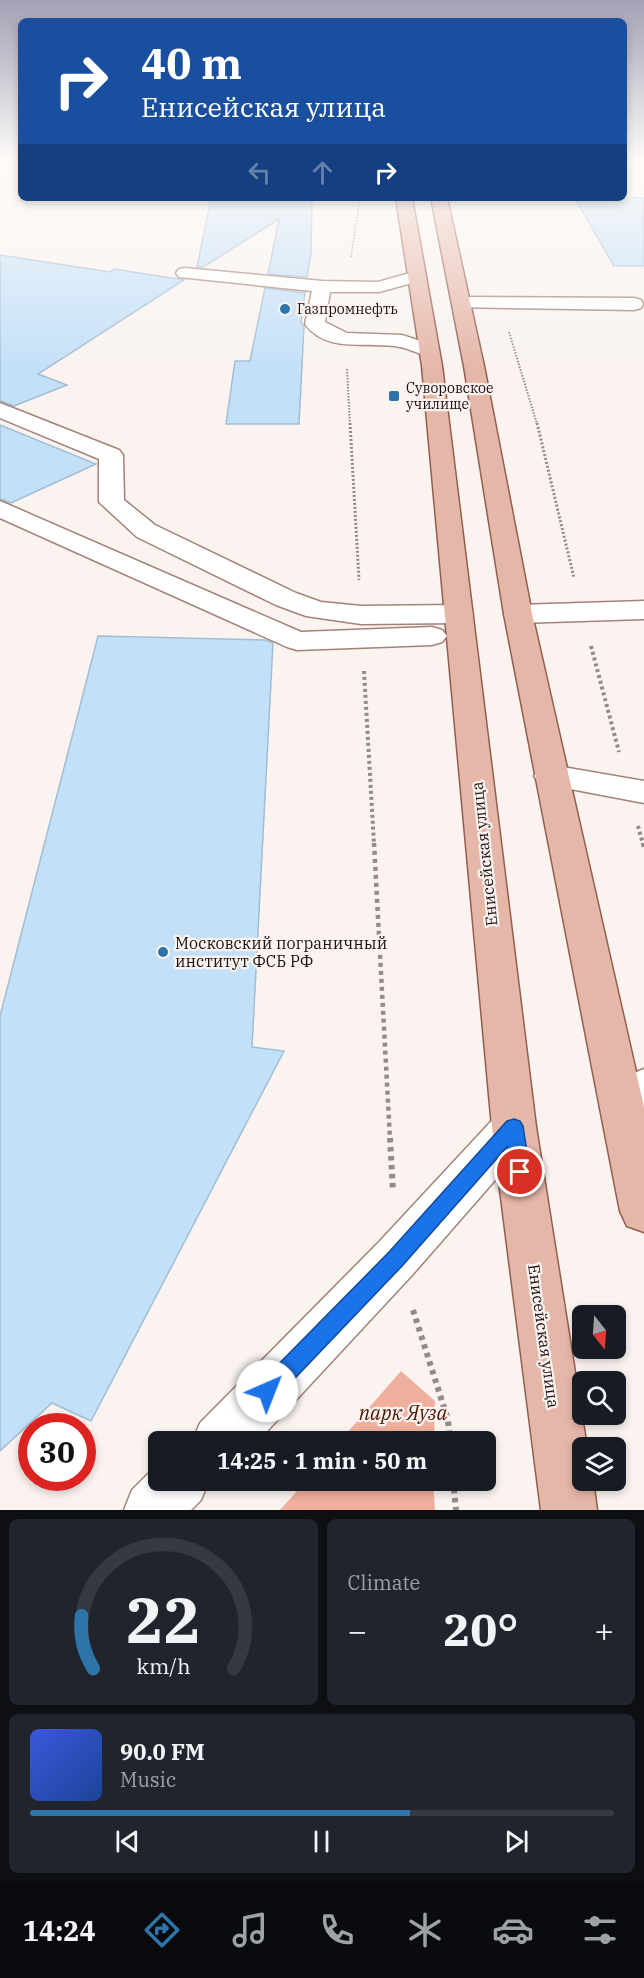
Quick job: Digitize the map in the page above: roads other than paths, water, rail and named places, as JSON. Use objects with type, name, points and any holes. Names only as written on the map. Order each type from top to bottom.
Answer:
[{"type":"main road","name":"Енисейская улица","points":[[409,229],[429,350],[514,1126],[569,1510]]},
{"type":"main road","points":[[446,229],[551,776],[633,1098],[644,1211]]},
{"type":"street","points":[[185,273],[347,287],[379,287],[417,276]]},
{"type":"street","points":[[322,286],[315,324],[329,335],[346,339],[402,341],[429,350]]},
{"type":"street","points":[[461,303],[634,304]]},
{"type":"street","points":[[0,410],[111,455],[112,502],[146,531],[286,599],[362,627]]},
{"type":"street","points":[[0,509],[297,641],[362,627],[460,625]]},
{"type":"street","points":[[518,614],[644,610]]},
{"type":"street","points":[[551,776],[644,792]]},
{"type":"street","points":[[230,1431],[396,1258],[514,1126]]},
{"type":"street","points":[[152,1510],[170,1491]]},
{"type":"place","name":"Газпромнефть","points":[[285,309]]},
{"type":"place","name":"Суворовское училище","points":[[394,396]]},
{"type":"place","name":"Московский пограничный институт ФСБ РФ","points":[[163,952]]},
{"type":"park label","name":"парк Яуза","points":[[403,1413]]}]
